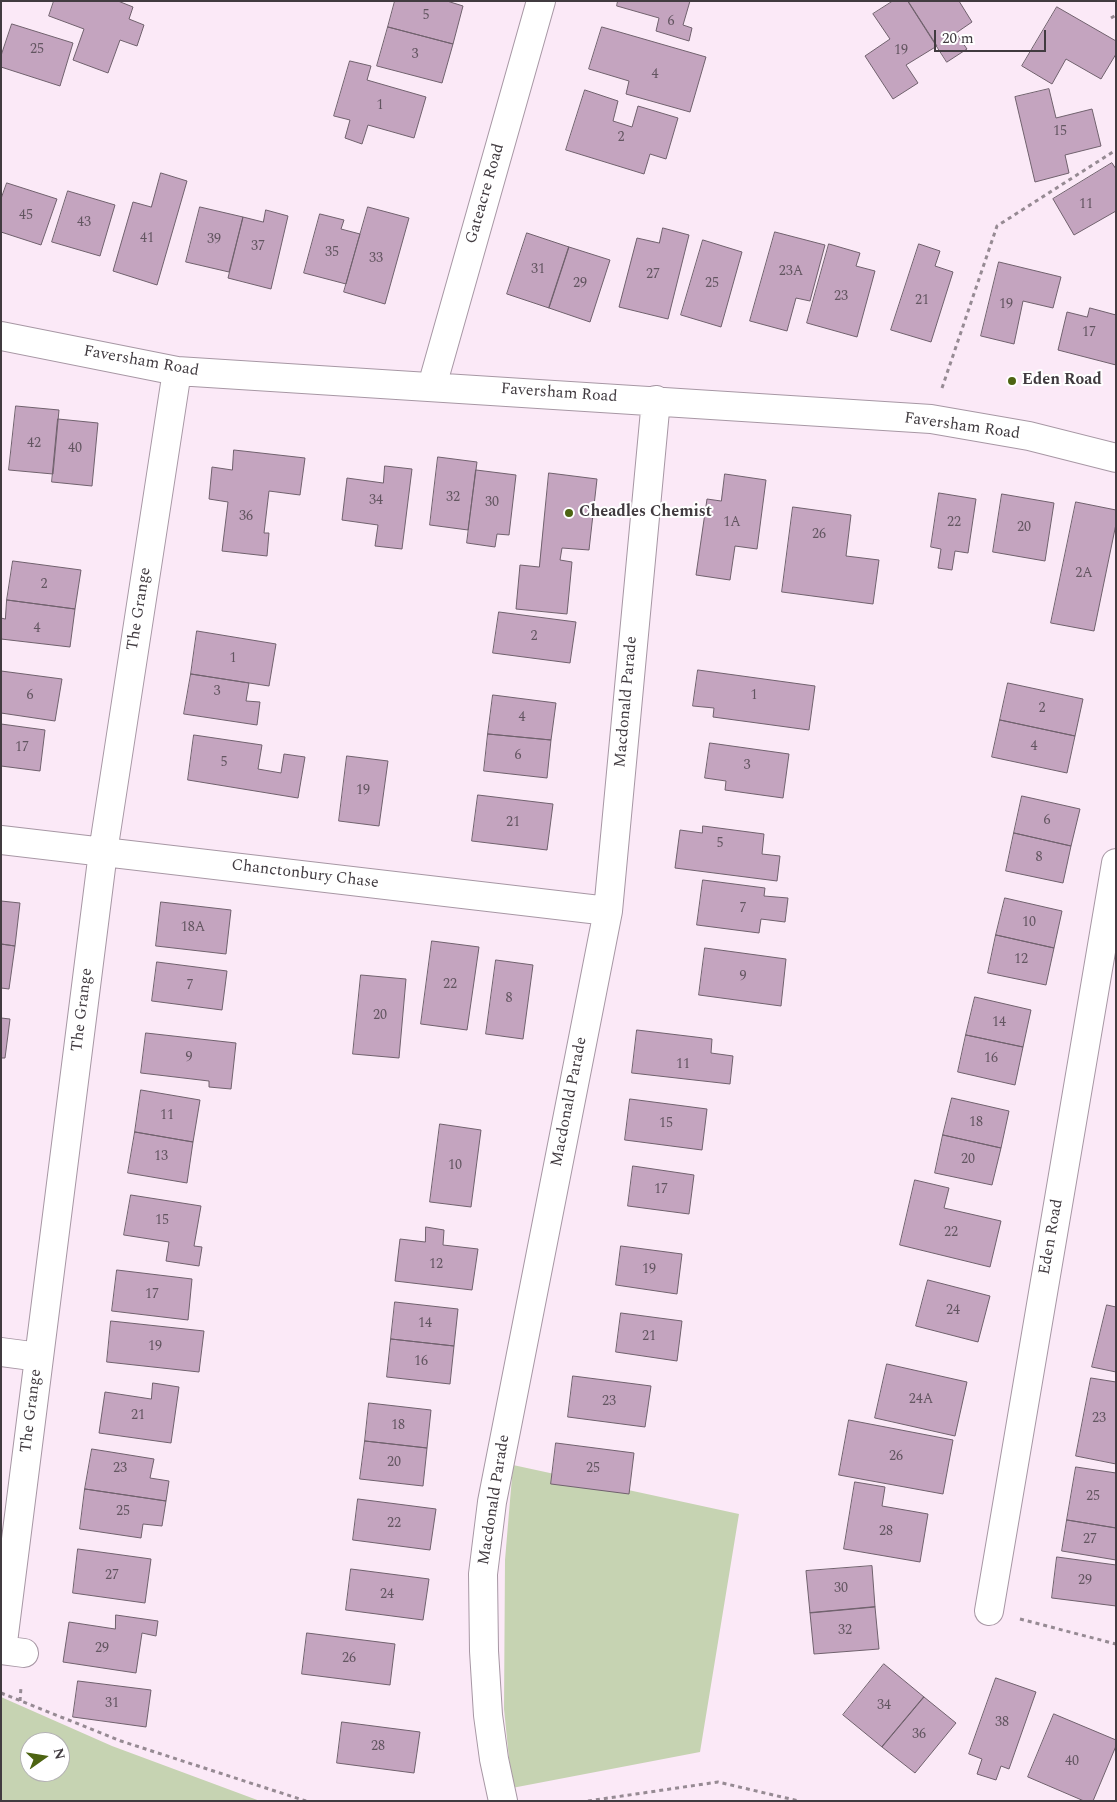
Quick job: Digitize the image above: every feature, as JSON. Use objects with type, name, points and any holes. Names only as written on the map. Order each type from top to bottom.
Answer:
[{"type":"street","name":"Gateacre Road","points":[[432,386],[541,1]]},
{"type":"street","name":"Faversham Road","points":[[1,336],[177,371],[931,419],[1029,436],[1116,458]]},
{"type":"street","name":"The Grange","points":[[9,1651],[39,1357],[103,852],[177,371]]},
{"type":"street","name":"Macdonald Parade","points":[[503,1801],[494,1759],[488,1715],[484,1651],[483,1574],[492,1502],[608,911],[656,400]]},
{"type":"street","name":"Chanctonbury Chase","points":[[1,840],[608,911]]},
{"type":"street","name":"Eden Road","points":[[989,1611],[1116,863]]},
{"type":"street","points":[[1,1352],[39,1357]]},
{"type":"path","points":[[1111,18],[1116,15]]},
{"type":"path","points":[[931,419],[997,226],[1116,150]]},
{"type":"path","points":[[989,1611],[1116,1644]]},
{"type":"path","points":[[1,1693],[121,1742],[306,1801]]},
{"type":"path","points":[[588,1801],[718,1782],[800,1801]]},
{"type":"green space","points":[[513,1465],[739,1514],[700,1752],[512,1788],[504,1709],[505,1560]]},
{"type":"green space","points":[[1,1697],[112,1746],[260,1801],[1,1801]]},
{"type":"building","points":[[54,1],[118,1],[133,7],[129,19],[144,25],[137,46],[120,40],[108,73],[73,60],[84,29],[49,16]]},
{"type":"building","points":[[395,1],[447,1],[463,6],[453,44],[388,27]]},
{"type":"building","points":[[618,1],[690,1],[683,25],[692,28],[689,41],[656,31],[659,18],[617,6]]},
{"type":"building","points":[[893,1],[908,1],[937,46],[906,65],[918,83],[893,99],[865,56],[890,39],[873,14]]},
{"type":"building","points":[[908,1],[959,1],[972,22],[956,33],[967,49],[947,62]]},
{"type":"building","points":[[1057,7],[1116,41],[1116,54],[1101,79],[1066,59],[1052,84],[1022,66]]},
{"type":"building","points":[[12,24],[73,43],[60,86],[1,67],[1,56]]},
{"type":"building","points":[[388,27],[453,44],[442,83],[377,66]]},
{"type":"building","points":[[602,27],[706,57],[690,112],[626,94],[629,81],[589,69]]},
{"type":"building","points":[[350,61],[371,66],[367,80],[426,97],[414,138],[368,125],[362,144],[345,138],[350,120],[334,116]]},
{"type":"building","points":[[1049,89],[1056,118],[1092,109],[1101,146],[1065,155],[1069,173],[1035,182],[1015,97]]},
{"type":"building","points":[[585,90],[618,101],[613,121],[632,127],[638,106],[678,118],[666,159],[650,154],[644,174],[566,150]]},
{"type":"building","points":[[1112,163],[1116,169],[1116,211],[1074,235],[1053,199]]},
{"type":"building","points":[[161,173],[187,181],[157,285],[113,271],[133,202],[151,207]]},
{"type":"building","points":[[7,183],[57,199],[41,245],[1,232],[1,199]]},
{"type":"building","points":[[68,191],[115,205],[100,256],[52,242]]},
{"type":"building","points":[[200,207],[243,217],[229,272],[186,262]]},
{"type":"building","points":[[368,207],[409,218],[385,304],[344,292]]},
{"type":"building","points":[[266,210],[288,216],[271,289],[228,278],[243,217],[263,222]]},
{"type":"building","points":[[320,214],[344,220],[341,229],[360,234],[346,284],[304,273]]},
{"type":"building","points":[[663,228],[689,235],[668,319],[619,307],[637,238],[659,243]]},
{"type":"building","points":[[775,232],[825,245],[810,301],[796,298],[787,331],[750,321]]},
{"type":"building","points":[[527,233],[569,247],[549,308],[507,294]]},
{"type":"building","points":[[703,240],[742,252],[721,327],[681,315]]},
{"type":"building","points":[[829,244],[860,253],[856,266],[875,271],[857,337],[807,323]]},
{"type":"building","points":[[919,244],[940,251],[935,266],[953,272],[931,342],[891,330]]},
{"type":"building","points":[[569,247],[610,260],[590,322],[549,308]]},
{"type":"building","points":[[999,262],[1061,277],[1053,308],[1023,301],[1014,344],[981,336]]},
{"type":"building","points":[[1090,308],[1116,315],[1116,365],[1058,350],[1067,312],[1087,317]]},
{"type":"building","points":[[16,406],[59,410],[53,474],[9,470]]},
{"type":"building","points":[[58,419],[98,423],[92,486],[52,482]]},
{"type":"building","points":[[234,450],[305,458],[300,495],[269,491],[264,533],[269,533],[267,556],[222,551],[228,502],[209,499],[212,467],[232,470]]},
{"type":"building","points":[[438,457],[477,462],[468,530],[430,525]]},
{"type":"building","points":[[385,466],[412,469],[402,549],[375,546],[378,525],[342,520],[347,478],[383,483]]},
{"type":"building","points":[[476,470],[516,475],[509,535],[497,534],[495,547],[467,543]]},
{"type":"building","name":"Cheadles Chemist","points":[[549,473],[597,479],[589,550],[562,548],[560,560],[572,562],[567,614],[516,609],[520,565],[539,567]]},
{"type":"building","points":[[725,474],[766,480],[757,549],[735,546],[730,580],[696,575],[707,499],[721,501]]},
{"type":"building","points":[[939,493],[976,499],[968,553],[955,551],[952,570],[938,568],[941,549],[931,547]]},
{"type":"building","points":[[1002,494],[1054,503],[1045,561],[993,552]]},
{"type":"building","points":[[1076,502],[1116,510],[1116,524],[1094,631],[1051,623]]},
{"type":"building","points":[[793,507],[851,515],[846,556],[879,560],[873,604],[782,592]]},
{"type":"building","points":[[13,561],[81,570],[75,609],[7,600]]},
{"type":"building","points":[[7,600],[75,609],[70,647],[1,639],[1,618],[5,619]]},
{"type":"building","points":[[499,612],[576,622],[570,663],[493,653]]},
{"type":"building","points":[[197,631],[276,644],[269,686],[191,674]]},
{"type":"building","points":[[698,670],[815,686],[809,730],[713,717],[714,708],[693,706]]},
{"type":"building","points":[[1,671],[62,679],[55,721],[1,713]]},
{"type":"building","points":[[191,674],[249,683],[246,701],[260,702],[257,725],[184,714]]},
{"type":"building","points":[[1008,683],[1083,699],[1075,736],[1000,720]]},
{"type":"building","points":[[493,695],[556,703],[551,740],[488,734]]},
{"type":"building","points":[[1000,720],[1075,736],[1067,773],[992,757]]},
{"type":"building","points":[[1,724],[45,730],[40,771],[1,766]]},
{"type":"building","points":[[488,734],[551,740],[547,778],[484,771]]},
{"type":"building","points":[[194,735],[262,745],[258,769],[281,773],[284,754],[305,757],[298,798],[188,780]]},
{"type":"building","points":[[710,743],[789,754],[783,798],[725,790],[726,781],[705,778]]},
{"type":"building","points":[[347,756],[388,761],[379,826],[339,821]]},
{"type":"building","points":[[478,795],[553,804],[547,850],[472,841]]},
{"type":"building","points":[[1022,796],[1080,809],[1071,846],[1014,833]]},
{"type":"building","points":[[703,826],[764,834],[762,854],[780,856],[777,881],[675,868],[680,830],[702,833]]},
{"type":"building","points":[[1014,833],[1071,846],[1063,883],[1006,871]]},
{"type":"building","points":[[703,880],[765,888],[764,896],[788,898],[785,922],[761,919],[759,933],[697,925]]},
{"type":"building","points":[[1005,898],[1062,911],[1054,948],[996,935]]},
{"type":"building","points":[[1,901],[20,903],[15,946],[1,944]]},
{"type":"building","points":[[161,902],[231,910],[226,954],[156,946]]},
{"type":"building","points":[[996,935],[1054,948],[1046,985],[988,973]]},
{"type":"building","points":[[432,941],[479,947],[467,1030],[421,1024]]},
{"type":"building","points":[[1,944],[15,946],[9,989],[1,988]]},
{"type":"building","points":[[705,948],[786,959],[781,1006],[699,995]]},
{"type":"building","points":[[496,960],[533,965],[523,1039],[486,1034]]},
{"type":"building","points":[[157,962],[227,971],[222,1010],[152,1001]]},
{"type":"building","points":[[361,975],[406,979],[399,1058],[353,1054]]},
{"type":"building","points":[[975,997],[1031,1010],[1023,1047],[966,1035]]},
{"type":"building","points":[[1,1018],[10,1019],[5,1058],[1,1058]]},
{"type":"building","points":[[637,1030],[712,1039],[711,1053],[733,1056],[730,1084],[632,1073]]},
{"type":"building","points":[[146,1033],[236,1043],[231,1089],[209,1087],[209,1081],[141,1073]]},
{"type":"building","points":[[966,1035],[1023,1047],[1015,1085],[958,1072]]},
{"type":"building","points":[[141,1090],[200,1100],[193,1142],[135,1132]]},
{"type":"building","points":[[952,1098],[1009,1111],[1001,1148],[943,1135]]},
{"type":"building","points":[[630,1099],[707,1109],[702,1150],[625,1140]]},
{"type":"building","points":[[440,1124],[481,1130],[471,1207],[430,1202]]},
{"type":"building","points":[[135,1132],[193,1142],[187,1183],[128,1173]]},
{"type":"building","points":[[943,1135],[1001,1148],[992,1185],[935,1173]]},
{"type":"building","points":[[633,1166],[694,1175],[689,1214],[628,1206]]},
{"type":"building","points":[[915,1180],[949,1188],[944,1208],[1001,1221],[990,1267],[900,1245]]},
{"type":"building","points":[[131,1195],[201,1206],[194,1246],[202,1247],[199,1266],[166,1261],[169,1242],[124,1235]]},
{"type":"building","points":[[426,1227],[444,1230],[443,1245],[478,1249],[472,1290],[395,1281],[400,1239],[425,1242]]},
{"type":"building","points":[[621,1246],[682,1254],[677,1294],[616,1285]]},
{"type":"building","points":[[117,1270],[192,1279],[188,1320],[112,1311]]},
{"type":"building","points":[[928,1280],[990,1296],[978,1342],[916,1326]]},
{"type":"building","points":[[395,1302],[458,1309],[454,1346],[391,1339]]},
{"type":"building","points":[[1107,1305],[1116,1307],[1116,1372],[1092,1367]]},
{"type":"building","points":[[621,1313],[682,1321],[677,1361],[616,1352]]},
{"type":"building","points":[[111,1321],[204,1331],[199,1372],[107,1362]]},
{"type":"building","points":[[391,1339],[454,1346],[450,1384],[387,1377]]},
{"type":"building","points":[[887,1364],[967,1382],[955,1436],[875,1418]]},
{"type":"building","points":[[573,1376],[651,1386],[645,1427],[568,1417]]},
{"type":"building","points":[[1091,1378],[1116,1382],[1116,1464],[1076,1456]]},
{"type":"building","points":[[153,1383],[179,1387],[171,1443],[99,1433],[105,1392],[151,1399]]},
{"type":"building","points":[[369,1403],[431,1410],[427,1448],[365,1441]]},
{"type":"building","points":[[849,1420],[953,1440],[943,1494],[839,1475]]},
{"type":"building","points":[[365,1441],[427,1448],[423,1486],[360,1479]]},
{"type":"building","points":[[556,1443],[634,1453],[629,1494],[551,1484]]},
{"type":"building","points":[[92,1449],[154,1459],[150,1478],[169,1481],[166,1501],[85,1489]]},
{"type":"building","points":[[1076,1467],[1116,1473],[1116,1528],[1067,1520]]},
{"type":"building","points":[[855,1482],[885,1487],[882,1506],[928,1514],[920,1562],[844,1549]]},
{"type":"building","points":[[85,1489],[166,1501],[162,1526],[143,1524],[141,1538],[80,1529]]},
{"type":"building","points":[[358,1499],[436,1509],[430,1550],[353,1540]]},
{"type":"building","points":[[1067,1520],[1116,1528],[1116,1560],[1062,1551]]},
{"type":"building","points":[[78,1549],[151,1559],[145,1603],[73,1593]]},
{"type":"building","points":[[1057,1557],[1116,1565],[1116,1606],[1052,1598]]},
{"type":"building","points":[[872,1566],[875,1607],[810,1613],[806,1571]]},
{"type":"building","points":[[351,1569],[429,1579],[423,1620],[346,1610]]},
{"type":"building","points":[[875,1607],[879,1649],[814,1654],[810,1613]]},
{"type":"building","points":[[116,1615],[158,1621],[156,1636],[142,1633],[136,1673],[63,1662],[69,1622],[115,1629]]},
{"type":"building","points":[[307,1633],[395,1644],[390,1685],[302,1674]]},
{"type":"building","points":[[884,1664],[924,1697],[882,1747],[843,1715]]},
{"type":"building","points":[[996,1678],[1036,1692],[1009,1769],[1001,1766],[996,1780],[977,1774],[982,1759],[969,1754]]},
{"type":"building","points":[[78,1681],[151,1690],[146,1727],[73,1717]]},
{"type":"building","points":[[924,1697],[956,1723],[915,1773],[882,1747]]},
{"type":"building","points":[[1054,1714],[1116,1740],[1116,1746],[1093,1801],[1084,1801],[1028,1777]]},
{"type":"building","points":[[342,1722],[420,1732],[414,1773],[337,1763]]},
{"type":"place","name":"Eden Road","points":[[1012,381]]},
{"type":"place","name":"Cheadles Chemist","points":[[569,513]]}]
